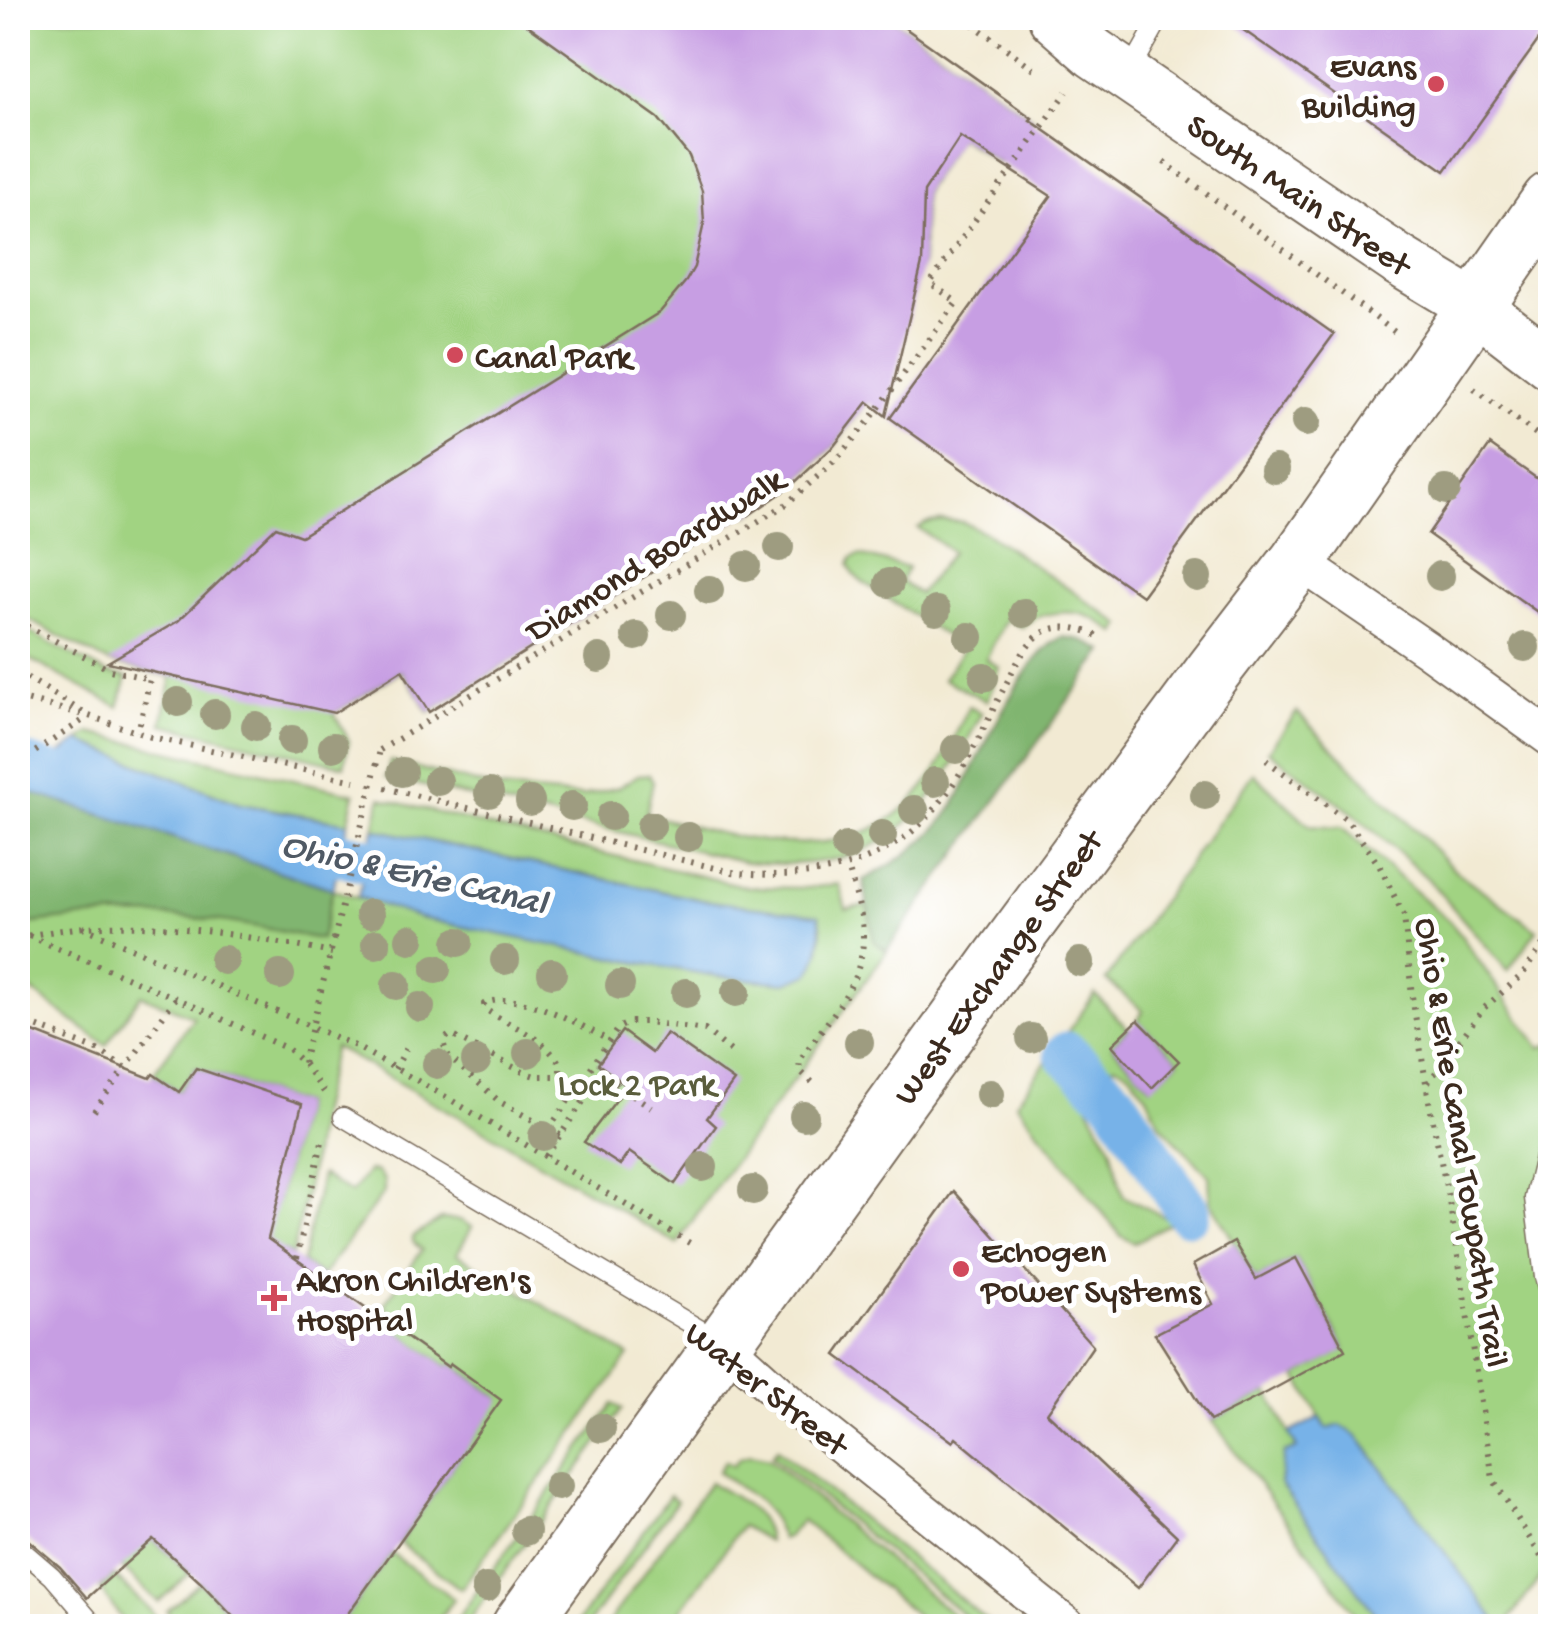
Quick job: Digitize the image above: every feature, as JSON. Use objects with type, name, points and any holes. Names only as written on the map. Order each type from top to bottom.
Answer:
[{"type":"main road","name":"South Main Street","points":[[1054,18],[1094,53],[1398,260],[1476,308],[1550,364]]},
{"type":"main road","name":"West Exchange Street","points":[[520,1626],[998,961],[1298,561],[1550,200]]},
{"type":"street","points":[[1298,561],[1550,738]]},
{"type":"street","name":"Water Street","points":[[723,1343],[782,1396],[1068,1626]]},
{"type":"lane","points":[[1128,76],[1160,18]]},
{"type":"lane","name":"Water Street","points":[[344,1117],[723,1343]]},
{"type":"lane","points":[[1550,1133],[1534,1198],[1550,1297]]},
{"type":"lane","points":[[18,1547],[52,1576],[94,1626]]},
{"type":"path","points":[[964,18],[1081,102]]},
{"type":"path","name":"Diamond Boardwalk","points":[[332,953],[380,750],[785,505],[833,463],[869,421],[956,302],[930,284],[1067,92]]},
{"type":"path","points":[[1152,153],[1366,311]]},
{"type":"path","points":[[1516,420],[1550,444]]},
{"type":"path","points":[[18,621],[110,670],[150,679],[138,732]]},
{"type":"path","points":[[385,788],[732,872],[822,872],[880,853],[935,810],[1010,675],[1038,636],[1063,627],[1090,631],[1103,638]]},
{"type":"path","points":[[18,672],[89,716]]},
{"type":"path","points":[[18,698],[138,732],[355,781]]},
{"type":"path","points":[[18,763],[89,716]]},
{"type":"path","name":"Ohio & Erie Canal Towpath Trail","points":[[1266,760],[1348,821],[1379,865],[1404,916],[1412,996],[1493,1479],[1550,1572]]},
{"type":"path","points":[[812,1082],[799,1070],[800,1060],[850,990],[860,960],[863,935],[848,866]]},
{"type":"path","points":[[83,927],[353,1045],[693,1245]]},
{"type":"path","points":[[18,937],[83,927],[169,928],[234,934],[332,953],[303,1064]]},
{"type":"path","points":[[1426,1084],[1484,1008],[1523,974],[1550,934]]},
{"type":"path","points":[[29,936],[288,1049],[344,1117]]},
{"type":"path","points":[[94,1111],[176,998]]},
{"type":"path","points":[[560,1135],[500,1102],[447,1055],[446,1038],[455,1036],[523,1072],[556,1076],[560,1064],[544,1045],[522,1028],[484,1009],[488,1001],[497,1000],[534,1006],[609,1041]]},
{"type":"path","points":[[18,1018],[100,1051],[126,1068]]},
{"type":"path","points":[[549,1128],[618,1028],[630,1022],[705,1030],[733,1053]]},
{"type":"path","points":[[395,1069],[406,1049]]},
{"type":"path","points":[[546,1156],[602,1074],[651,1107]]},
{"type":"path","points":[[297,1258],[331,1102]]},
{"type":"green space","name":"Canal Park","points":[[18,18],[891,18],[1032,118],[999,163],[959,137],[924,192],[922,263],[875,392],[834,446],[789,488],[749,515],[747,512],[429,712],[402,671],[334,713],[349,741],[344,766],[162,724],[172,677],[108,662],[18,614]]},
{"type":"green space","points":[[943,520],[963,522],[988,534],[1122,625],[1116,633],[1095,619],[1067,612],[1038,617],[1022,627],[1006,619],[986,659],[999,667],[987,701],[943,679],[964,648],[861,581],[849,565],[852,558],[860,555],[908,568],[900,581],[919,594],[952,552],[918,528]]},
{"type":"green space","points":[[18,626],[107,673],[127,677],[119,707],[18,653]]},
{"type":"green space","points":[[1063,637],[1082,640],[1104,651],[887,950],[874,942],[863,880],[912,850],[944,820],[1016,688],[1031,665]]},
{"type":"green space","points":[[969,707],[982,713],[940,785],[917,812],[893,834],[864,850],[831,860],[792,864],[746,862],[386,777],[390,761],[499,789],[582,796],[649,774],[653,782],[646,814],[756,840],[830,841],[864,832],[896,815],[931,778]]},
{"type":"green space","points":[[1297,712],[1457,872],[1537,930],[1508,971],[1426,877],[1354,814],[1268,751]]},
{"type":"green space","points":[[90,733],[355,794],[348,823],[240,804],[79,741]]},
{"type":"green space","points":[[1253,773],[1310,826],[1342,828],[1449,921],[1540,1048],[1550,1044],[1550,1564],[1505,1626],[1500,1626],[1327,1429],[1297,1376],[1345,1349],[1296,1258],[1256,1279],[1210,1201],[1209,1176],[1161,1125],[1147,1096],[1129,1072],[1116,1065],[1097,1072],[1087,1093],[1089,1107],[1111,1147],[1123,1196],[1173,1221],[1134,1243],[1121,1236],[1016,1103],[1095,994],[1128,1029],[1112,1046],[1151,1087],[1179,1061],[1137,1020],[1143,1011],[1106,980]]},
{"type":"green space","name":"Lock 2 Park","points":[[18,788],[368,901],[629,961],[787,983],[809,974],[820,952],[819,915],[702,900],[374,829],[381,798],[748,887],[839,884],[846,909],[868,905],[874,941],[887,951],[677,1244],[334,1047],[292,1255],[285,1251],[277,1263],[244,1223],[277,1204],[302,1104],[196,1068],[179,1092],[153,1074],[194,1017],[141,995],[106,1045],[18,981]]},
{"type":"green space","points":[[18,788],[333,889],[321,939],[234,923],[160,916],[26,924],[18,905]]},
{"type":"green space","points":[[368,1171],[376,1171],[384,1180],[384,1192],[322,1276],[302,1262],[321,1175],[351,1193]]},
{"type":"green space","points":[[441,1219],[460,1220],[472,1227],[457,1254],[629,1356],[461,1589],[399,1543],[500,1399],[387,1324],[394,1314],[383,1306],[422,1250],[413,1237]]},
{"type":"green space","points":[[1268,1392],[1297,1448],[1281,1485],[1384,1626],[1364,1626],[1212,1420]]},
{"type":"green space","points":[[613,1404],[622,1409],[465,1626],[452,1626]]},
{"type":"green space","points":[[777,1449],[994,1626],[977,1626],[772,1456]]},
{"type":"green space","points":[[750,1455],[769,1459],[966,1626],[929,1626],[802,1520],[782,1539],[760,1502],[718,1472],[725,1461],[733,1466],[739,1458]]},
{"type":"green space","points":[[710,1482],[755,1513],[768,1541],[742,1526],[669,1626],[606,1626]]},
{"type":"green space","points":[[670,1495],[677,1501],[587,1626],[575,1626]]},
{"type":"green space","points":[[150,1537],[190,1573],[158,1602],[106,1552]]},
{"type":"green space","points":[[391,1553],[454,1599],[434,1626],[339,1626]]},
{"type":"green space","points":[[114,1576],[163,1626],[127,1626],[100,1589]]},
{"type":"green space","points":[[200,1582],[242,1626],[181,1626],[167,1611]]},
{"type":"water","points":[[79,741],[240,804],[348,823],[333,889],[18,788],[18,782]]},
{"type":"water","points":[[374,829],[702,900],[819,915],[819,953],[809,974],[786,983],[629,961],[420,918],[358,897]]},
{"type":"water","points":[[1320,1417],[1327,1429],[1340,1425],[1358,1436],[1500,1626],[1384,1626],[1280,1484],[1284,1453],[1297,1448],[1289,1433]]},
{"type":"building","points":[[518,18],[891,18],[1334,334],[1142,596],[890,418],[1051,196],[960,137],[924,192],[922,263],[886,416],[868,402],[834,446],[789,488],[749,515],[748,512],[429,712],[402,670],[334,713],[108,662],[178,621],[276,527],[301,536],[660,312],[686,281],[694,267],[704,223],[702,191],[689,156],[658,118]]},
{"type":"building","points":[[1226,18],[1550,18],[1550,24],[1445,171]]},
{"type":"building","points":[[1490,445],[1550,488],[1550,621],[1428,534]]},
{"type":"building","points":[[1138,1020],[1179,1061],[1152,1088],[1112,1045]]},
{"type":"building","points":[[18,1026],[150,1078],[153,1074],[179,1092],[196,1068],[302,1104],[268,1239],[501,1400],[339,1626],[242,1626],[153,1539],[87,1598],[60,1567],[18,1535]]},
{"type":"building","points":[[622,1031],[652,1053],[666,1033],[734,1081],[707,1118],[716,1126],[675,1184],[629,1152],[620,1165],[584,1142],[627,1086],[598,1064]]},
{"type":"building","name":"Echogen Power Systems","points":[[954,1191],[1093,1346],[1047,1413],[1177,1536],[1138,1588],[956,1438],[953,1442],[836,1355]]},
{"type":"building","points":[[1234,1242],[1256,1279],[1296,1258],[1345,1350],[1210,1421],[1155,1334],[1213,1304],[1193,1265]]},
{"type":"waterway","name":"Ohio & Erie Canal","points":[[18,764],[96,788]]},
{"type":"waterway","name":"Ohio & Erie Canal","points":[[282,841],[425,873]]},
{"type":"waterway","name":"Ohio & Erie Canal","points":[[1067,1054],[1115,1100],[1188,1212]]},
{"type":"place","name":"Evans Building","points":[[1436,84]]},
{"type":"place","name":"Canal Park","points":[[455,355]]},
{"type":"place","name":"Echogen Power Systems","points":[[961,1269]]},
{"type":"place","name":"Akron Children's Hospital","points":[[274,1298]]}]
